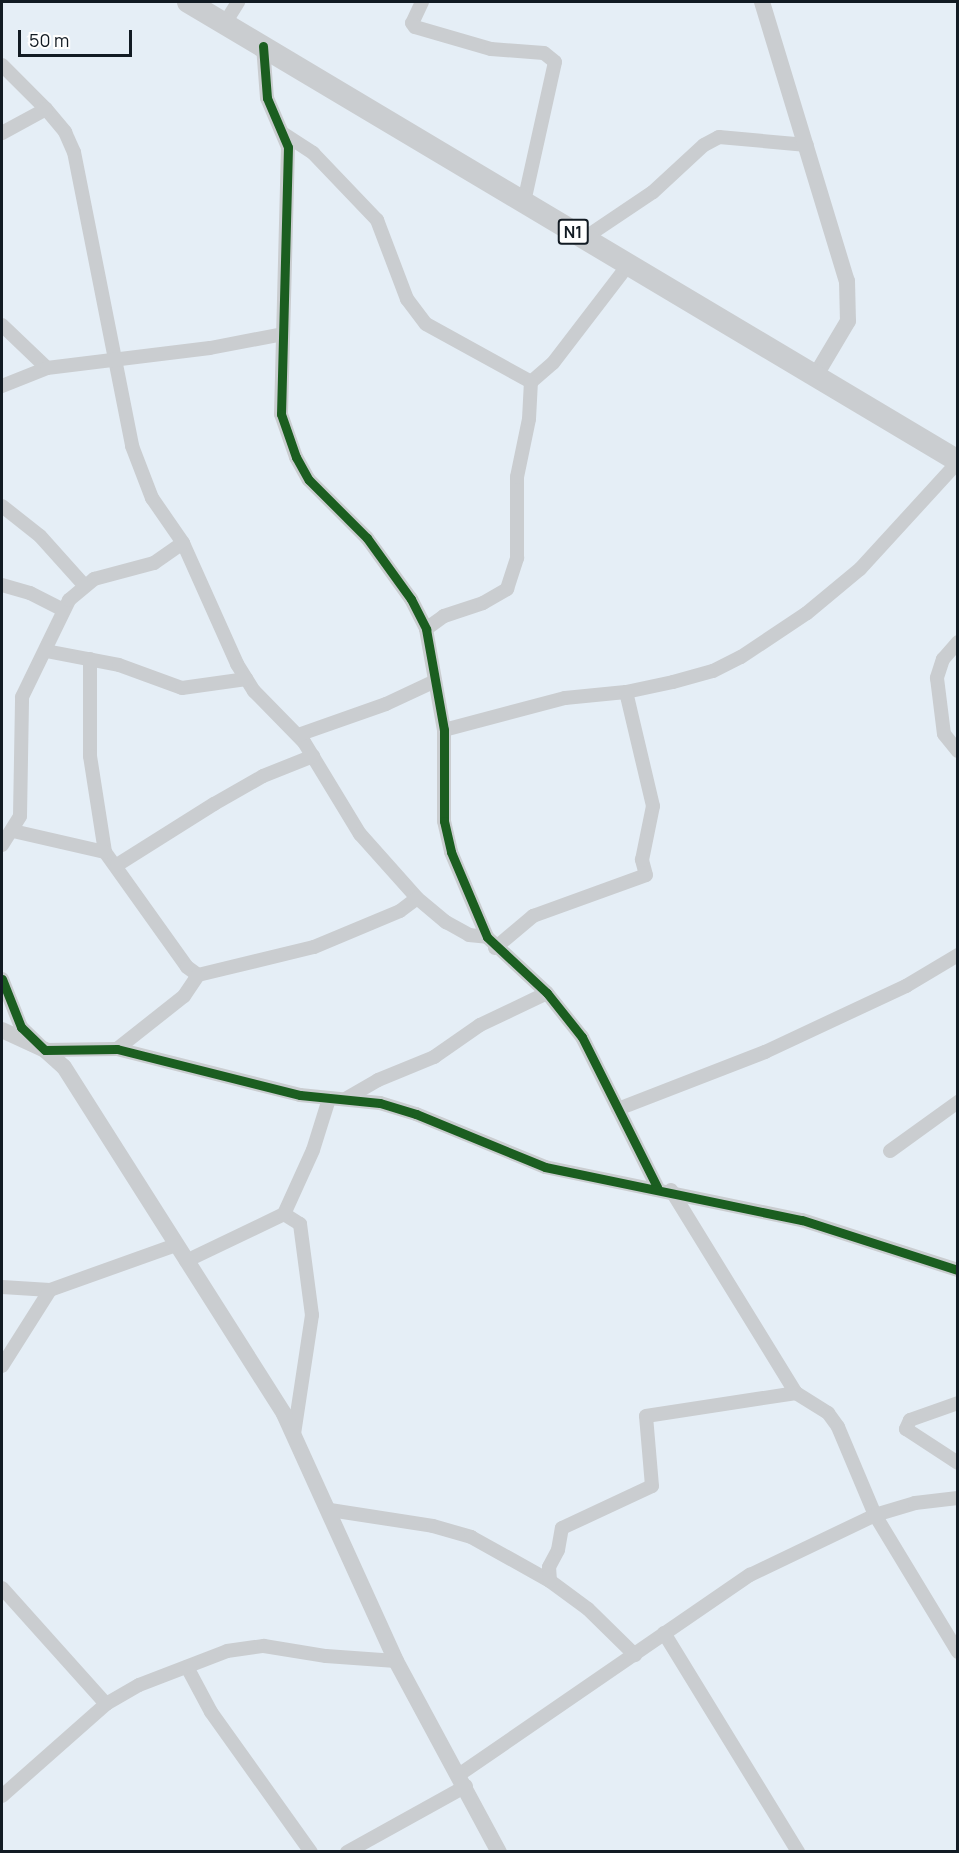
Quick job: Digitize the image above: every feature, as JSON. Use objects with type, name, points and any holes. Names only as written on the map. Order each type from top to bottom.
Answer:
[{"type":"highway","name":"N1","points":[[188,2],[957,461]]},
{"type":"street","points":[[225,23],[238,2]]},
{"type":"street","points":[[422,2],[412,23],[415,27],[491,49],[544,53],[555,63],[524,202]]},
{"type":"street","points":[[762,2],[848,281],[848,321],[816,375]]},
{"type":"street","points":[[263,46],[267,98],[288,147],[281,414],[296,457],[309,480],[367,538],[411,599],[426,629],[444,730],[444,821],[452,852],[491,942],[547,993],[582,1037],[618,1109],[664,1189],[796,1393],[828,1413],[838,1427],[875,1515],[957,1652]]},
{"type":"street","points":[[2,65],[65,132],[74,152],[139,469],[156,506],[183,543],[246,679],[298,735],[360,834],[417,898],[446,922],[469,935],[491,942],[533,916],[646,875],[642,860],[653,806],[626,692]]},
{"type":"street","points":[[2,133],[46,110]]},
{"type":"street","points":[[284,134],[313,153],[377,220],[407,299],[426,324],[531,382]]},
{"type":"street","points":[[583,239],[653,192],[704,145],[719,137],[807,144]]},
{"type":"street","points":[[426,629],[444,616],[483,603],[507,589],[517,558],[517,477],[529,419],[531,382],[553,363],[629,264]]},
{"type":"street","points":[[2,325],[47,368]]},
{"type":"street","points":[[2,386],[47,368],[210,348],[283,334]]},
{"type":"street","points":[[444,730],[565,698],[626,692],[713,671],[778,634],[860,569],[920,508],[957,461]]},
{"type":"street","points":[[2,506],[40,536],[84,585]]},
{"type":"street","points":[[2,845],[13,831],[20,816],[22,697],[73,593],[84,585],[138,565],[154,563],[183,543]]},
{"type":"street","points":[[2,585],[30,593],[63,610]]},
{"type":"street","points":[[957,642],[943,659],[938,678],[944,734],[957,751]]},
{"type":"street","points":[[46,651],[90,659],[182,688],[246,679]]},
{"type":"street","points":[[90,659],[90,756],[105,852],[117,865],[188,967],[198,975]]},
{"type":"street","points":[[298,735],[386,704],[435,681]]},
{"type":"street","points":[[117,865],[214,804],[272,772],[313,756]]},
{"type":"street","points":[[13,831],[105,852]]},
{"type":"street","points":[[117,1048],[179,1001],[198,975],[314,947],[400,911],[417,898]]},
{"type":"street","points":[[618,1109],[796,1037],[906,986],[957,956]]},
{"type":"street","points":[[2,980],[21,1027],[64,1067],[294,1434],[396,1660],[463,1780],[499,1851]]},
{"type":"street","points":[[347,1098],[378,1080],[434,1058],[480,1025],[547,993]]},
{"type":"street","points":[[2,1030],[45,1050],[117,1048],[329,1100],[347,1098],[416,1114],[544,1167],[664,1189],[802,1220],[957,1270]]},
{"type":"street","points":[[186,1261],[284,1214],[313,1150],[329,1100]]},
{"type":"street","points":[[890,1151],[957,1108]]},
{"type":"street","points":[[284,1214],[300,1224],[312,1315],[294,1434]]},
{"type":"street","points":[[2,1287],[50,1290],[176,1245]]},
{"type":"street","points":[[2,1366],[50,1290]]},
{"type":"street","points":[[550,1581],[549,1567],[558,1550],[562,1528],[651,1486],[646,1416],[796,1393]]},
{"type":"street","points":[[957,1403],[910,1420],[906,1429],[957,1463]]},
{"type":"street","points":[[347,1851],[463,1780],[664,1633],[750,1575],[875,1515],[915,1503],[957,1498]]},
{"type":"street","points":[[330,1510],[433,1526],[471,1537],[550,1581],[588,1609],[635,1655]]},
{"type":"street","points":[[2,1588],[106,1704]]},
{"type":"street","points":[[664,1633],[798,1851]]},
{"type":"street","points":[[2,1796],[106,1704],[187,1667],[247,1645],[396,1660]]},
{"type":"street","points":[[187,1667],[212,1712],[312,1851]]},
{"type":"cycle path","points":[[263,46],[267,98],[288,147],[281,414],[296,457],[309,480],[367,538],[411,599],[426,629],[444,730],[444,821],[451,852],[487,937],[547,993],[582,1037],[657,1187]]},
{"type":"cycle path","points":[[2,979],[21,1027],[45,1050],[117,1049],[300,1095],[380,1103],[416,1114],[545,1167],[802,1220],[958,1270]]}]
